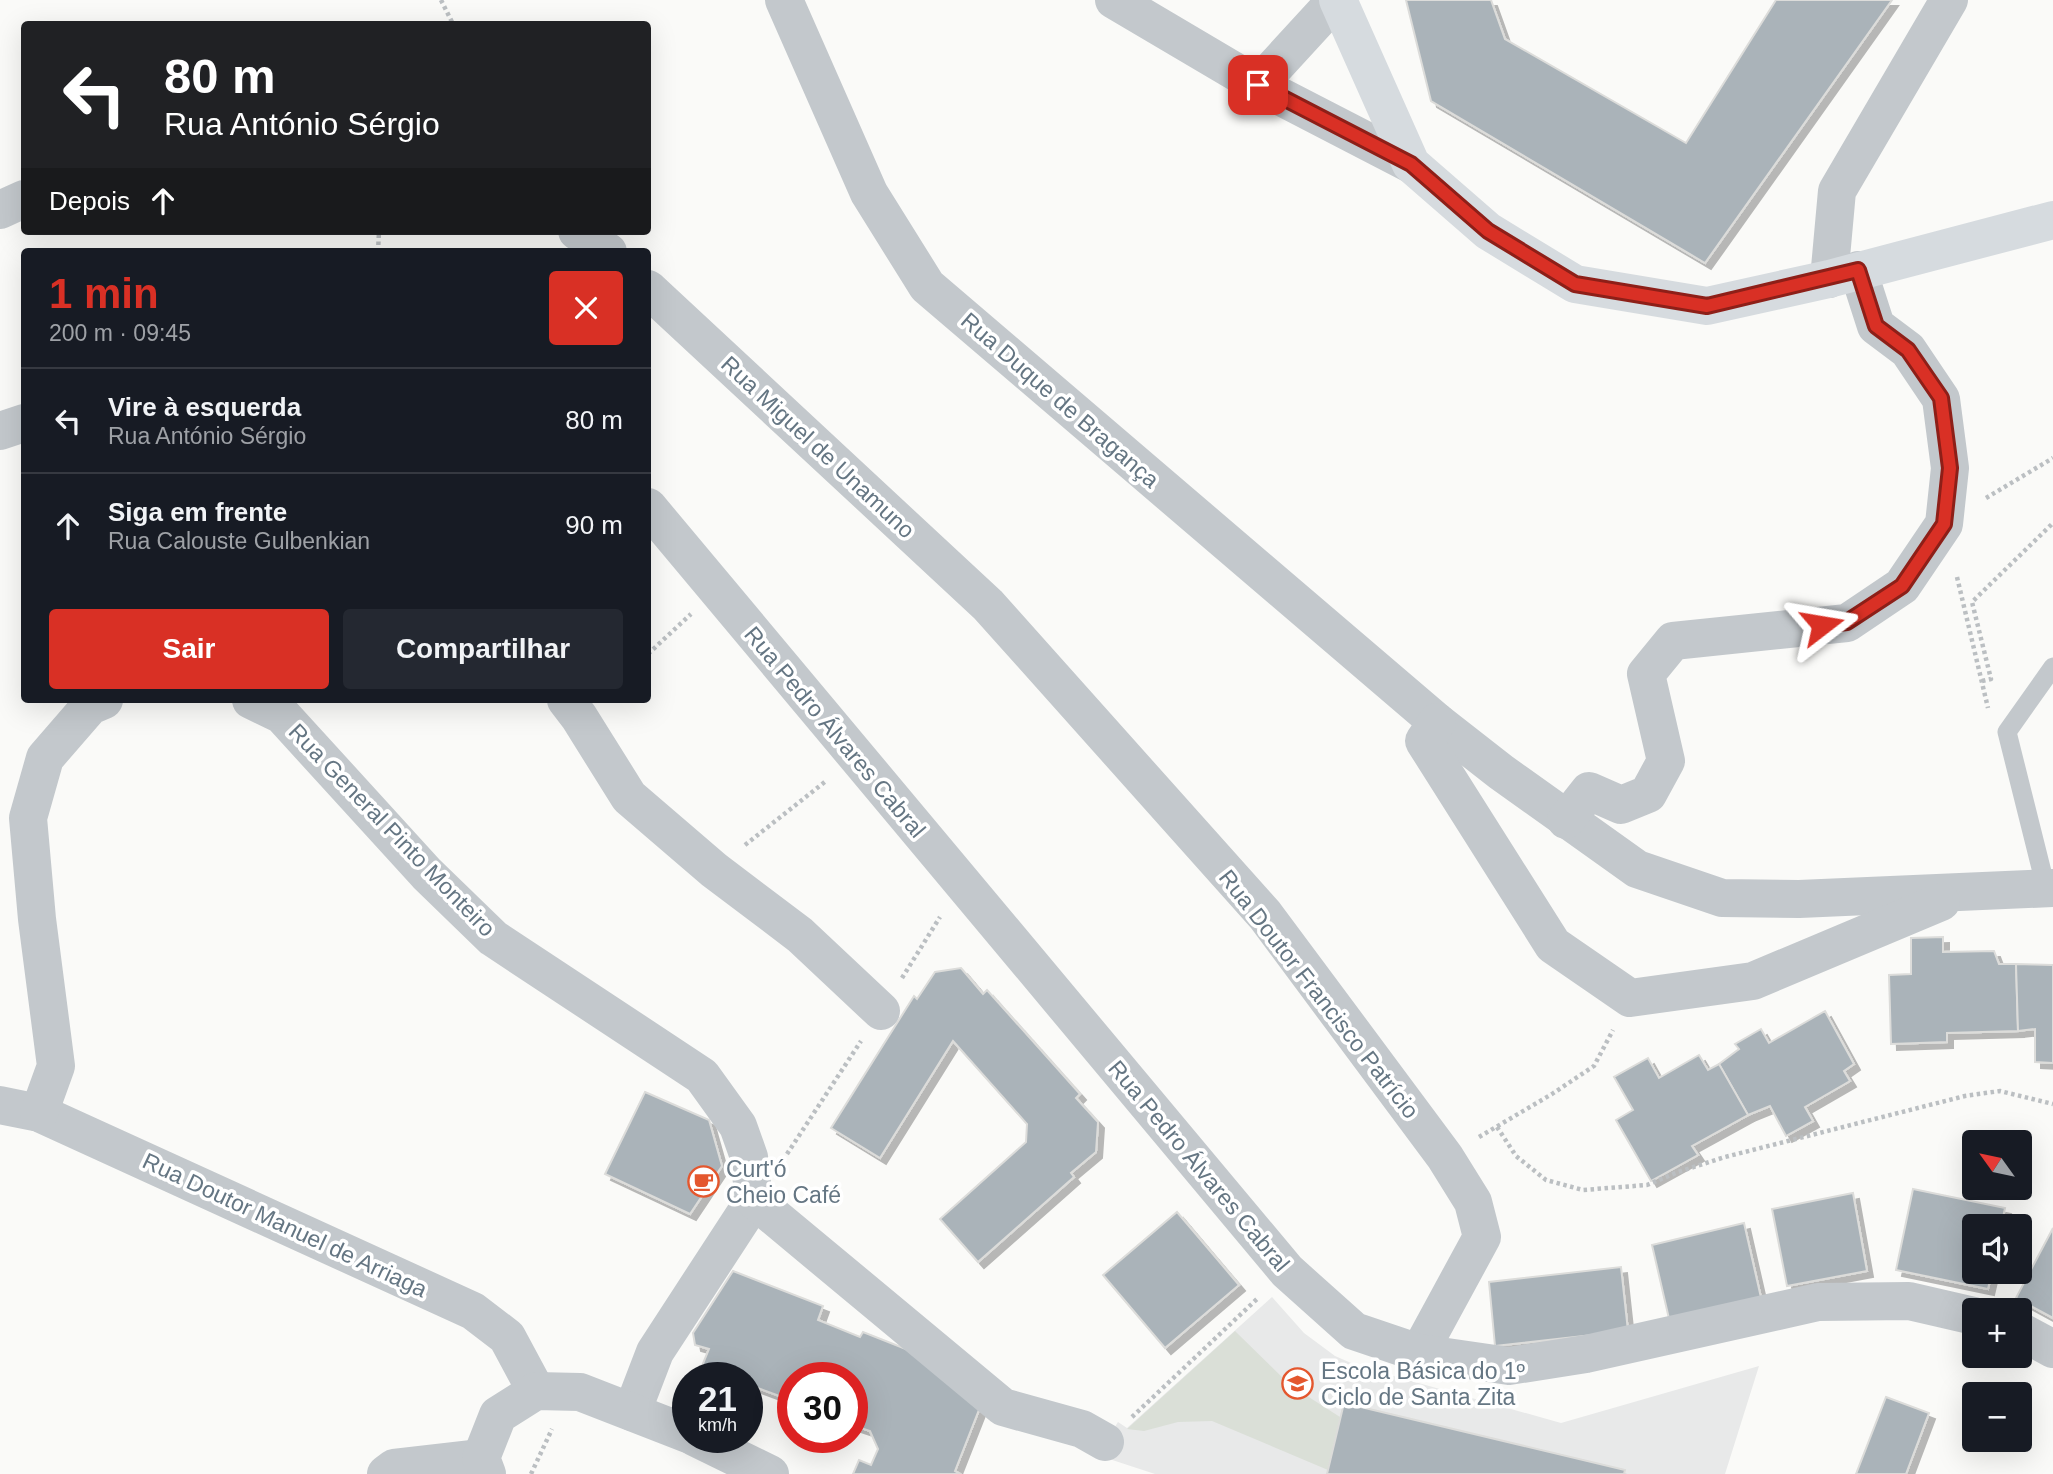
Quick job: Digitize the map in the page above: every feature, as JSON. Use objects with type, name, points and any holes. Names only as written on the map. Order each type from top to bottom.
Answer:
[{"type":"street","name":"Rua Duque de Bragança","points":[[784,0],[869,193],[927,286],[1437,722],[1566,820],[1637,869],[1722,898],[1799,899],[2050,888]]},
{"type":"street","points":[[1114,0],[1258,85],[1411,164],[1488,231],[1575,284],[1707,306],[1844,275],[2053,220]]},
{"type":"street","points":[[1258,85],[1337,0],[1411,164]]},
{"type":"street","points":[[1566,820],[1589,791],[1621,805],[1648,794],[1666,761],[1646,674],[1673,641],[1847,622],[1902,586],[1944,524],[1950,468],[1941,398],[1908,350],[1876,326],[1844,275],[1837,191],[1949,0]]},
{"type":"street","points":[[0,210],[21,200]]},
{"type":"street","points":[[583,235],[602,248]]},
{"type":"street","name":"Rua Miguel de Unamuno","points":[[651,292],[988,605]]},
{"type":"street","points":[[0,431],[21,424]]},
{"type":"street","name":"Rua Pedro Álvares Cabral","points":[[651,512],[1286,1271],[1354,1331],[1419,1353],[1509,1366],[1586,1354],[1818,1302],[1909,1301],[1962,1313]]},
{"type":"street","name":"Rua Doutor Francisco Patrício","points":[[988,605],[1265,915],[1445,1157],[1473,1202],[1482,1237],[1419,1353]]},
{"type":"street","points":[[39,1113],[56,1066],[37,919],[28,818],[45,758],[90,706],[97,703]]},
{"type":"street","name":"Rua General Pinto Monteiro","points":[[257,703],[282,715],[427,874],[493,938],[702,1076],[738,1126],[749,1157],[754,1200]]},
{"type":"street","points":[[568,703],[629,797],[715,870],[800,934],[881,1011]]},
{"type":"street","points":[[1437,722],[1424,741],[1553,945],[1630,998]]},
{"type":"street","name":"Rua Duque de Bragança","points":[[1630,998],[1753,981],[1966,892]]},
{"type":"street","name":"Rua Doutor Manuel de Arriaga","points":[[0,1105],[39,1113],[473,1311],[507,1337],[536,1391]]},
{"type":"street","points":[[632,1412],[655,1352],[754,1200],[1003,1407],[1082,1429],[1113,1427]]},
{"type":"street","points":[[2032,1338],[2053,1349]]},
{"type":"street","points":[[386,1474],[394,1468],[484,1466],[498,1415],[536,1391],[580,1392],[672,1428]]},
{"type":"street","points":[[727,1453],[770,1474]]},
{"type":"lane","points":[[2050,888],[2007,732],[2053,667]]},
{"type":"path","points":[[441,0],[452,21]]},
{"type":"path","points":[[1944,524],[2053,458]]},
{"type":"path","points":[[1982,681],[1991,679],[1972,602],[2053,523]]},
{"type":"path","points":[[651,651],[717,590]]},
{"type":"path","points":[[715,870],[858,756]]},
{"type":"path","points":[[1445,1157],[1594,1066],[1630,998]]},
{"type":"path","points":[[1497,1127],[1516,1157],[1546,1180],[1583,1190],[1647,1185],[1725,1157],[1965,1096],[2000,1091],[2053,1104]]},
{"type":"path","points":[[1113,1427],[1129,1419],[1286,1271]]},
{"type":"shaded area","name":"Escola Básica do 1º Ciclo de Santa Zita","points":[[1272,1297],[1304,1333],[1335,1356],[1358,1366],[1561,1423],[1759,1366],[1725,1474],[1155,1474],[1097,1455],[1118,1422],[1127,1428]]},
{"type":"shaded area","points":[[1235,1331],[1290,1385],[1340,1417],[1328,1470],[1212,1421],[1178,1422],[1144,1431],[1127,1429]]},
{"type":"building","points":[[1406,0],[1491,0],[1505,39],[1686,143],[1776,0],[1892,0],[1705,263],[1431,101]]},
{"type":"building","points":[[1943,937],[1943,952],[1994,951],[1999,964],[2016,964],[2018,1031],[1947,1033],[1947,1042],[1891,1044],[1889,975],[1911,974],[1911,938]]},
{"type":"building","points":[[2016,964],[2053,965],[2053,1063],[2035,1062],[2035,1029],[2018,1031]]},
{"type":"building","points":[[961,968],[983,994],[987,990],[1080,1094],[1076,1098],[1098,1122],[1096,1152],[1071,1173],[1074,1177],[978,1262],[940,1219],[1026,1142],[1027,1124],[953,1041],[880,1158],[831,1128],[914,996],[917,999],[935,972]]},
{"type":"building","points":[[1825,1011],[1854,1064],[1844,1071],[1850,1081],[1805,1107],[1813,1121],[1786,1136],[1770,1106],[1748,1115],[1719,1064],[1739,1049],[1735,1044],[1761,1029],[1769,1043]]},
{"type":"building","points":[[1699,1055],[1708,1070],[1719,1064],[1748,1115],[1692,1146],[1698,1155],[1651,1181],[1616,1120],[1633,1110],[1614,1077],[1648,1058],[1659,1078]]},
{"type":"building","points":[[645,1092],[709,1120],[722,1166],[690,1214],[605,1174]]},
{"type":"building","points":[[1913,1189],[2005,1208],[2004,1214],[1962,1214],[1962,1284],[1896,1270]]},
{"type":"building","points":[[1853,1193],[1867,1271],[1787,1286],[1772,1209]]},
{"type":"building","points":[[1177,1212],[1239,1285],[1165,1348],[1103,1275]]},
{"type":"building","points":[[1744,1223],[1762,1302],[1670,1323],[1652,1245]]},
{"type":"building","points":[[2053,1228],[2053,1318],[2032,1307],[2032,1298],[2016,1298],[2023,1284],[2032,1284],[2032,1268]]},
{"type":"building","points":[[1621,1267],[1628,1331],[1495,1346],[1489,1282]]},
{"type":"building","points":[[733,1271],[823,1306],[818,1320],[860,1337],[863,1332],[931,1359],[984,1397],[955,1471],[960,1474],[853,1474],[859,1460],[871,1465],[878,1449],[868,1430],[868,1362],[777,1362],[777,1395],[763,1390],[763,1362],[704,1362],[709,1349],[695,1345],[693,1333]]},
{"type":"building","points":[[1964,1284],[1989,1284],[1988,1289]]},
{"type":"building","points":[[1886,1397],[1929,1413],[1906,1474],[1856,1474]]},
{"type":"building","points":[[1344,1403],[1625,1470],[1624,1474],[1327,1474]]},
{"type":"place","name":"Curt'ó Cheio Café","points":[[703,1182]]},
{"type":"place","name":"Escola Básica do 1º Ciclo de Santa Zita","points":[[1298,1384]]},
{"type":"route","points":[[1258,85],[1411,164],[1488,231],[1575,284],[1707,306],[1858,270],[1876,326],[1908,350],[1941,398],[1950,468],[1944,524],[1902,586],[1847,622],[1822,625]]}]
